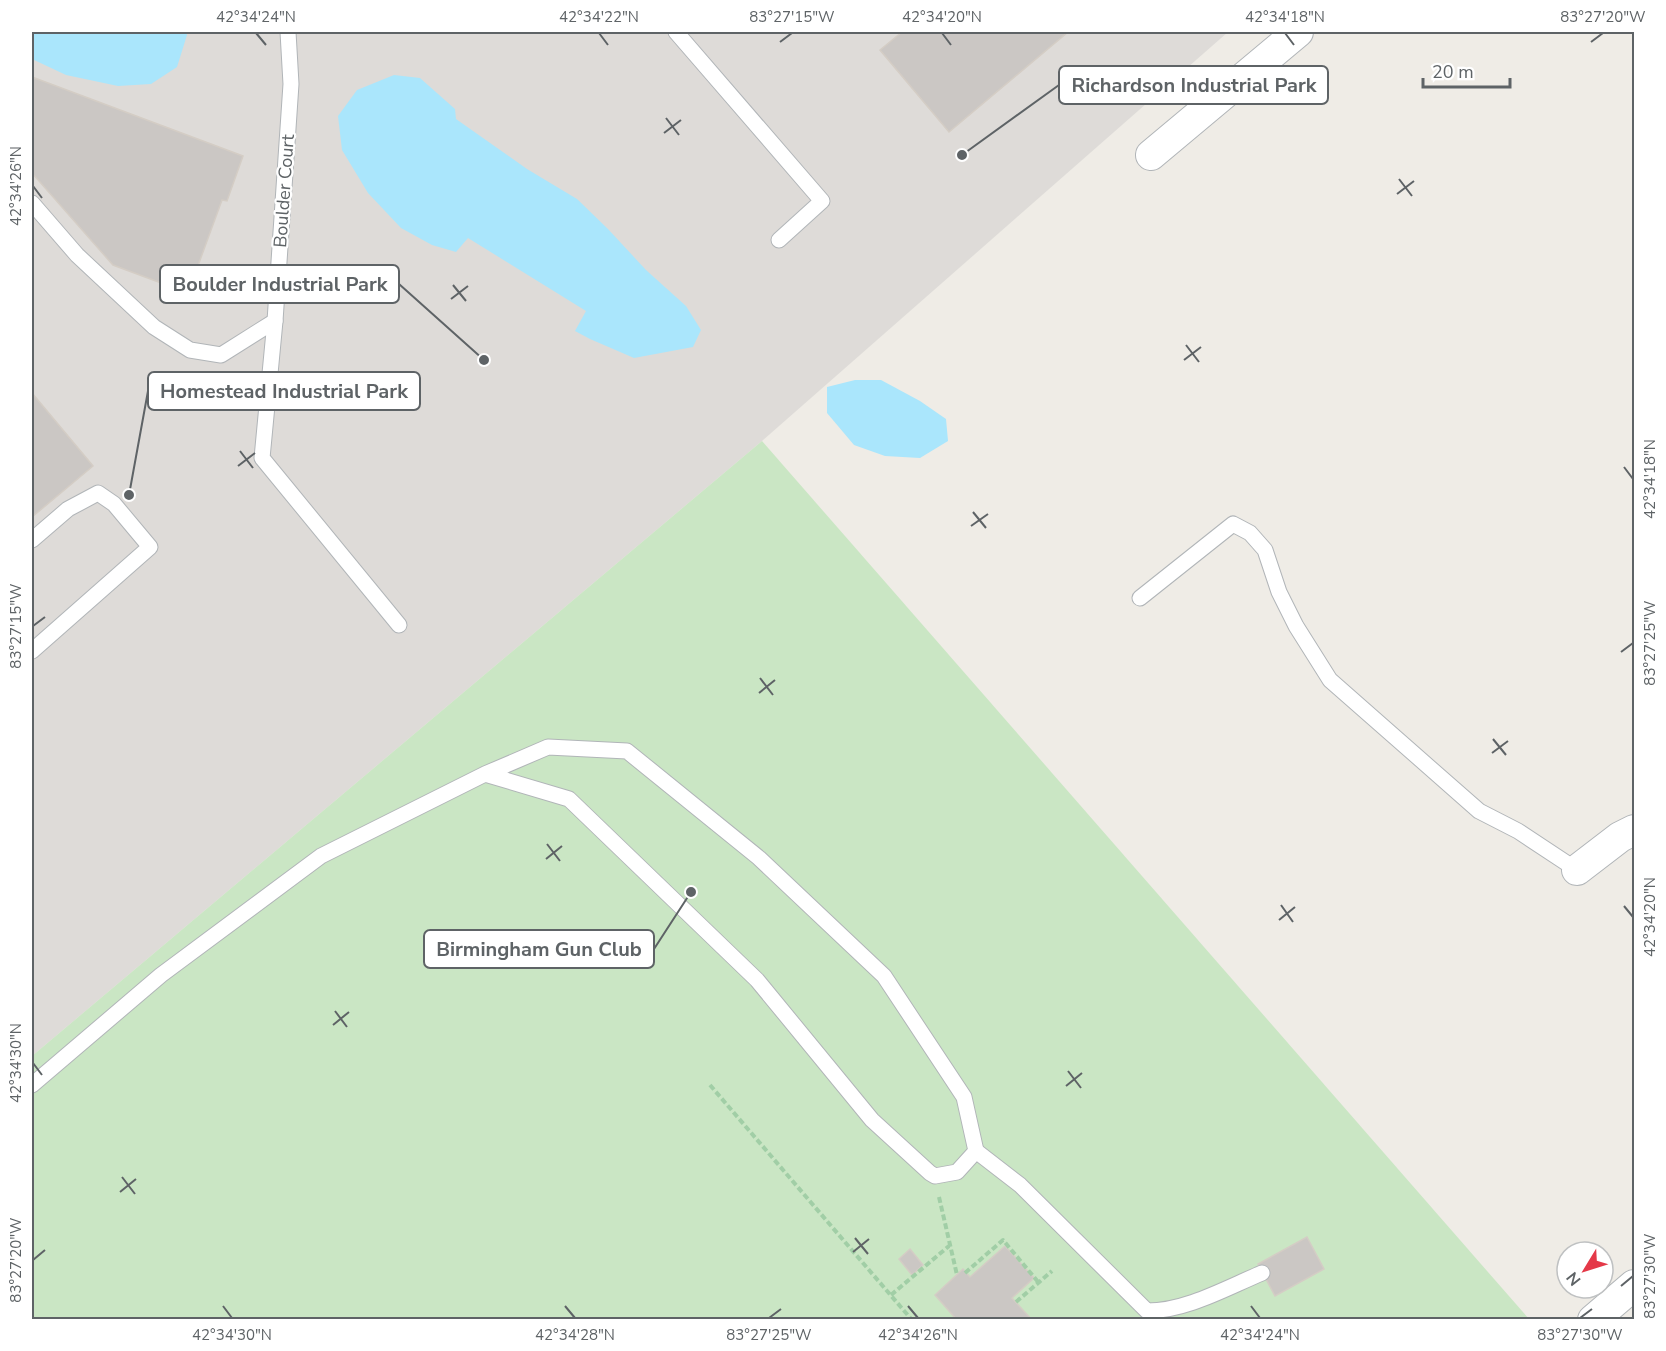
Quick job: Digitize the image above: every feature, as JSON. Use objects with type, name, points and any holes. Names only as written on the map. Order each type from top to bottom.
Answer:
[{"type":"street","points":[[1151,155],[1298,32]]},
{"type":"street","points":[[1577,870],[1620,837],[1635,830]]},
{"type":"street","points":[[1593,1320],[1635,1285]]},
{"type":"lane","name":"Boulder Court","points":[[288,32],[291,84],[275,321],[262,458],[399,625]]},
{"type":"lane","points":[[676,32],[822,201],[779,240]]},
{"type":"lane","points":[[32,203],[77,255],[154,327],[190,350],[221,355],[275,321]]},
{"type":"lane","points":[[32,540],[68,509],[98,493],[114,504],[150,547],[32,651]]},
{"type":"lane","points":[[1140,598],[1233,524],[1250,533],[1265,550],[1279,592],[1296,626],[1329,680],[1479,811],[1518,831],[1577,870]]},
{"type":"lane","points":[[32,1085],[161,975],[321,855],[485,774],[548,747],[627,751],[759,858],[884,976],[964,1097],[976,1151],[1020,1185],[1147,1311],[1161,1311],[1192,1302],[1262,1273]]},
{"type":"lane","points":[[485,774],[569,799],[757,980],[872,1120],[935,1176],[957,1172],[976,1151]]},
{"type":"path","points":[[710,1085],[912,1320]]},
{"type":"path","points":[[935,1176],[957,1275]]},
{"type":"path","points":[[965,1273],[1003,1240],[1039,1283]]},
{"type":"path","points":[[891,1295],[949,1246]]},
{"type":"path","points":[[1016,1302],[1052,1271]]},
{"type":"shaded area","points":[[32,32],[1228,32],[762,441],[32,1056]]},
{"type":"green space","points":[[762,441],[1529,1319],[32,1319],[32,1056]]},
{"type":"water","points":[[32,32],[186,32],[187,35],[177,67],[151,84],[118,86],[66,75],[32,59]]},
{"type":"water","points":[[394,75],[420,78],[455,109],[456,119],[527,169],[577,199],[646,270],[686,306],[701,330],[693,347],[634,358],[575,331],[586,311],[468,238],[456,252],[432,245],[401,228],[368,193],[342,150],[338,116],[357,90]]},
{"type":"water","points":[[855,380],[881,380],[920,401],[946,419],[948,441],[920,458],[885,456],[854,445],[827,413],[827,387]]},
{"type":"building","points":[[902,32],[1068,32],[949,132],[880,50]]},
{"type":"building","points":[[32,77],[243,156],[227,201],[222,200],[188,293],[113,265],[32,173]]},
{"type":"building","points":[[32,393],[93,466],[32,517]]},
{"type":"building","points":[[1307,1237],[1324,1269],[1275,1296],[1258,1264]]},
{"type":"building","points":[[1005,1246],[1034,1278],[1012,1298],[1032,1320],[957,1320],[935,1295],[963,1269],[970,1277]]},
{"type":"building","points":[[910,1249],[923,1265],[912,1275],[899,1259]]},
{"type":"place","name":"Richardson Industrial Park","points":[[962,155]]},
{"type":"place","name":"Boulder Industrial Park","points":[[484,360]]},
{"type":"place","name":"Homestead Industrial Park","points":[[129,495]]},
{"type":"place","name":"Birmingham Gun Club","points":[[691,892]]}]
